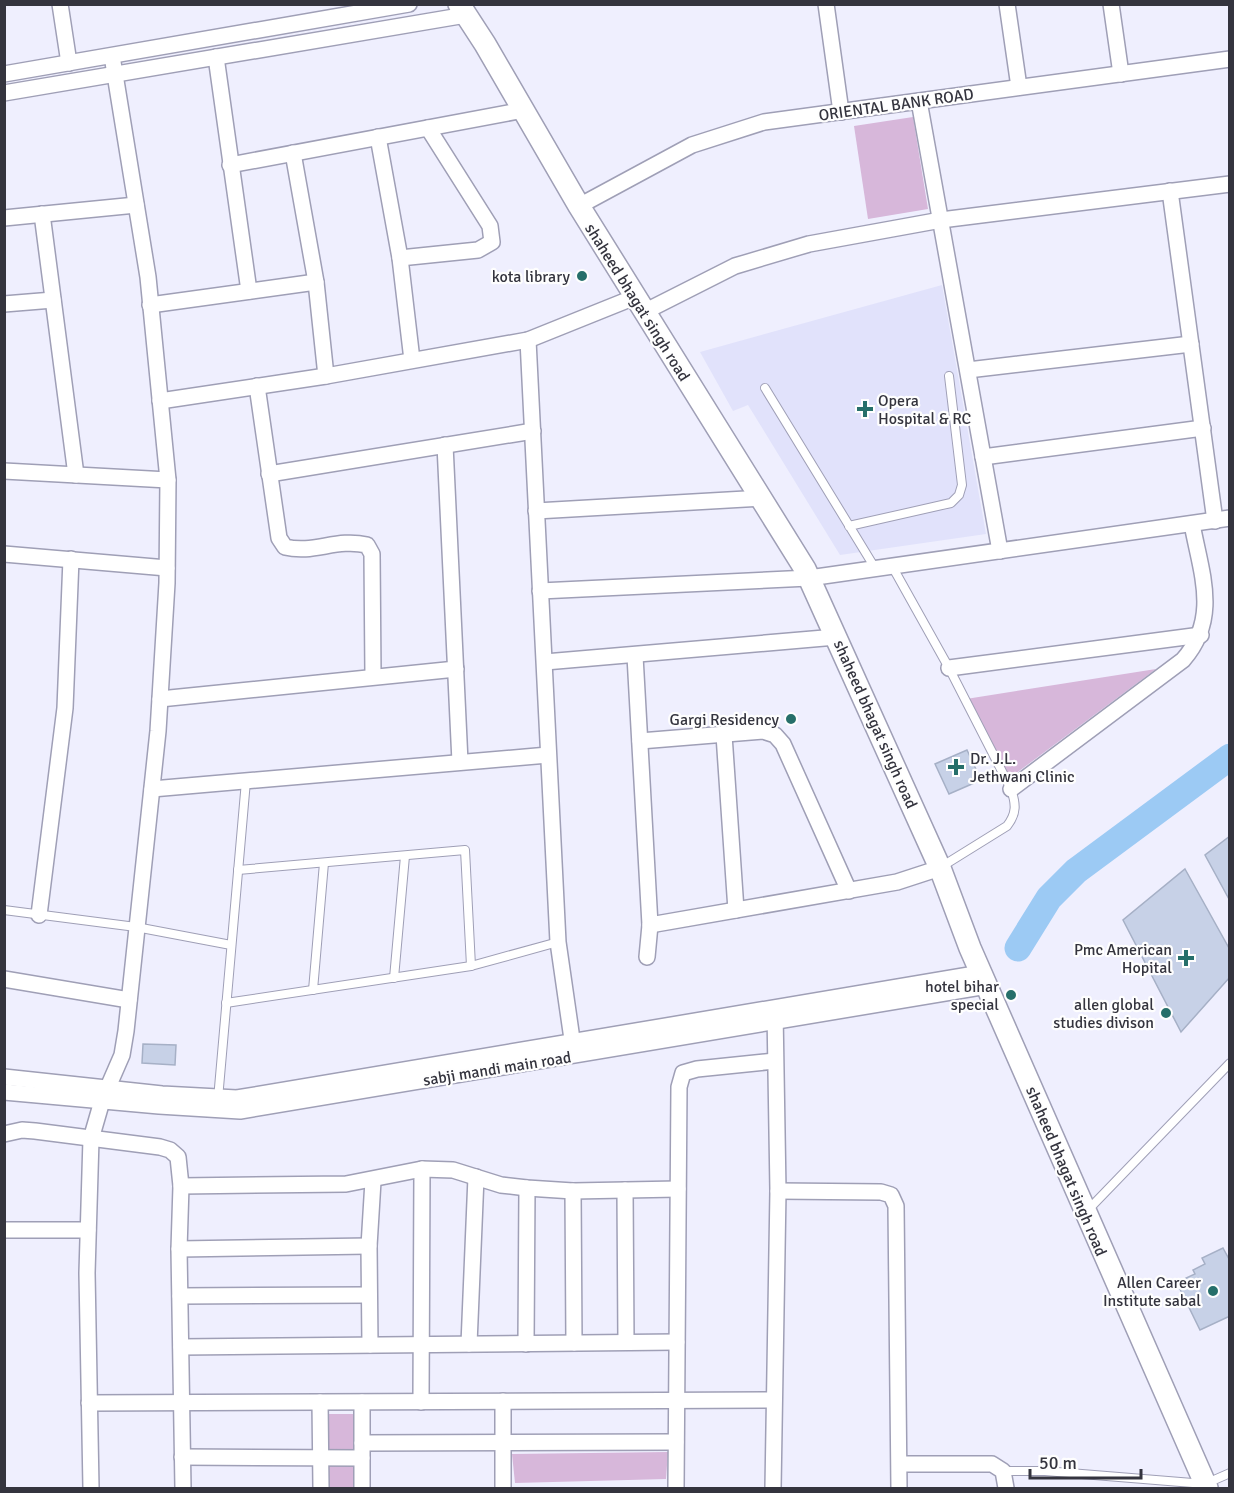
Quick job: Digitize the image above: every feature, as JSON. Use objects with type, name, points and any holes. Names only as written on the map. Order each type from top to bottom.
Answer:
[{"type":"street","points":[[60,4],[69,63]]},
{"type":"street","points":[[4,74],[409,4]]},
{"type":"street","points":[[826,4],[841,112]]},
{"type":"street","points":[[1007,4],[1019,87]]},
{"type":"street","points":[[1111,4],[1121,74]]},
{"type":"street","points":[[4,93],[216,57],[462,10]]},
{"type":"street","name":"shaheed bhagat singh road","points":[[462,10],[639,304],[763,498],[809,578],[940,868],[984,980],[1206,1486]]},
{"type":"street","points":[[91,1488],[88,1230],[91,1139],[122,1055],[152,789],[160,699],[167,568],[168,480],[150,305],[112,56]]},
{"type":"street","points":[[216,57],[249,291]]},
{"type":"street","name":"ORIENTAL BANK ROAD","points":[[579,206],[692,145],[764,122],[1230,59]]},
{"type":"street","points":[[920,101],[1000,551]]},
{"type":"street","points":[[230,165],[524,110]]},
{"type":"street","points":[[400,258],[478,250],[492,242],[489,226],[428,128]]},
{"type":"street","points":[[378,137],[400,258],[412,360]]},
{"type":"street","points":[[293,153],[316,282],[326,376]]},
{"type":"street","points":[[160,401],[326,376],[528,340],[639,304],[735,266],[809,244],[941,220],[1230,184]]},
{"type":"street","points":[[540,591],[809,578],[1222,520],[1203,428],[1170,191]]},
{"type":"street","points":[[4,218],[136,205]]},
{"type":"street","points":[[42,214],[76,475]]},
{"type":"street","points":[[150,305],[316,282]]},
{"type":"street","points":[[4,304],[53,300]]},
{"type":"street","points":[[528,340],[558,942],[560,971],[573,1049]]},
{"type":"street","points":[[968,370],[1191,344]]},
{"type":"street","points":[[257,386],[279,538],[285,547],[298,551],[349,541],[367,545],[372,554],[373,676]]},
{"type":"street","points":[[983,457],[1203,428]]},
{"type":"street","points":[[268,474],[533,431]]},
{"type":"street","points":[[445,445],[460,762]]},
{"type":"street","points":[[4,471],[168,480]]},
{"type":"street","points":[[536,511],[763,498]]},
{"type":"street","points":[[1011,789],[1183,660],[1201,635],[1205,618],[1205,597],[1192,524]]},
{"type":"street","points":[[4,554],[167,568]]},
{"type":"street","points":[[39,915],[65,708],[71,559]]},
{"type":"street","points":[[950,668],[1201,635]]},
{"type":"street","points":[[545,662],[836,637]]},
{"type":"street","points":[[635,656],[650,926],[647,957]]},
{"type":"street","points":[[160,699],[456,669]]},
{"type":"street","points":[[640,741],[762,730],[775,735],[783,744],[849,891]]},
{"type":"street","points":[[724,735],[736,910]]},
{"type":"street","points":[[152,789],[548,755]]},
{"type":"street","points":[[650,926],[897,882],[940,868]]},
{"type":"street","points":[[4,979],[129,1000]]},
{"type":"street","name":"sabji mandi main road","points":[[4,1092],[106,1095],[218,1103],[240,1111],[573,1049],[984,980]]},
{"type":"street","points":[[773,1488],[778,1191],[775,1015]]},
{"type":"street","points":[[676,1488],[679,1087],[683,1073],[697,1069],[775,1061]]},
{"type":"street","points":[[4,1077],[106,1095]]},
{"type":"street","points":[[4,1134],[22,1130],[91,1139],[170,1150],[178,1157],[181,1186],[179,1249],[183,1488]]},
{"type":"street","points":[[181,1186],[346,1184],[373,1181],[422,1169],[453,1170],[501,1185],[527,1188],[573,1191],[678,1189]]},
{"type":"street","points":[[421,1402],[422,1169]]},
{"type":"street","points":[[469,1344],[476,1177]]},
{"type":"street","points":[[370,1345],[369,1246],[373,1181]]},
{"type":"street","points":[[526,1344],[527,1188]]},
{"type":"street","points":[[625,1190],[626,1342]]},
{"type":"street","points":[[573,1191],[574,1343]]},
{"type":"street","points":[[778,1191],[881,1192],[891,1195],[896,1206],[899,1488]]},
{"type":"street","points":[[4,1230],[88,1230]]},
{"type":"street","points":[[179,1249],[369,1246]]},
{"type":"street","points":[[180,1296],[369,1295]]},
{"type":"street","points":[[181,1347],[677,1342]]},
{"type":"street","points":[[89,1403],[774,1400]]},
{"type":"street","points":[[502,1401],[504,1488]]},
{"type":"street","points":[[320,1402],[321,1488]]},
{"type":"street","points":[[362,1402],[362,1488]]},
{"type":"street","points":[[183,1456],[321,1456],[362,1451],[504,1445],[676,1442]]},
{"type":"street","points":[[900,1464],[975,1462],[992,1464],[1003,1471],[1006,1488]]},
{"type":"lane","points":[[849,526],[951,503],[959,495],[962,485],[949,376]]},
{"type":"lane","points":[[765,388],[875,568]]},
{"type":"lane","points":[[892,566],[950,668],[1016,803],[1014,816],[1007,826],[940,868]]},
{"type":"lane","points":[[218,1103],[246,781]]},
{"type":"lane","points":[[238,870],[465,850],[471,966]]},
{"type":"lane","points":[[394,978],[405,856]]},
{"type":"lane","points":[[313,990],[324,863]]},
{"type":"lane","points":[[4,910],[136,927],[231,945]]},
{"type":"lane","points":[[226,1003],[471,966],[558,942]]},
{"type":"lane","points":[[1085,1213],[1230,1063]]},
{"type":"lane","points":[[1003,1471],[1045,1471],[1206,1486],[1230,1473]]},
{"type":"shaded area","points":[[913,117],[928,209],[868,219],[854,126]]},
{"type":"shaded area","points":[[942,285],[986,534],[840,555],[748,405],[733,411],[700,352]]},
{"type":"shaded area","points":[[1156,669],[1007,780],[966,699]]},
{"type":"shaded area","points":[[325,1414],[357,1414],[357,1488],[326,1488]]},
{"type":"shaded area","points":[[668,1452],[666,1479],[515,1483],[512,1454]]},
{"type":"building","points":[[967,750],[981,780],[949,794],[935,764]]},
{"type":"building","points":[[1230,836],[1230,901],[1205,855]]},
{"type":"building","points":[[1185,869],[1230,950],[1230,977],[1181,1032],[1123,920]]},
{"type":"building","points":[[143,1044],[176,1045],[175,1065],[142,1063]]},
{"type":"building","points":[[1223,1248],[1230,1261],[1230,1316],[1200,1330],[1180,1289],[1189,1284],[1186,1278],[1195,1274],[1193,1270],[1205,1264],[1202,1258]]},
{"type":"waterway","points":[[1018,948],[1049,898],[1076,871],[1230,757]]},
{"type":"place","name":"kota library","points":[[582,276]]},
{"type":"place","name":"Opera Hospital & RC","points":[[865,409]]},
{"type":"place","name":"Gargi Residency","points":[[791,719]]},
{"type":"place","name":"Dr. J.L. Jethwani Clinic","points":[[956,767]]},
{"type":"place","name":"Pmc American Hopital","points":[[1186,958]]},
{"type":"place","name":"hotel bihar special","points":[[1011,995]]},
{"type":"place","name":"allen global studies divison","points":[[1166,1013]]},
{"type":"place","name":"Allen Career Institute sabal","points":[[1213,1291]]}]
